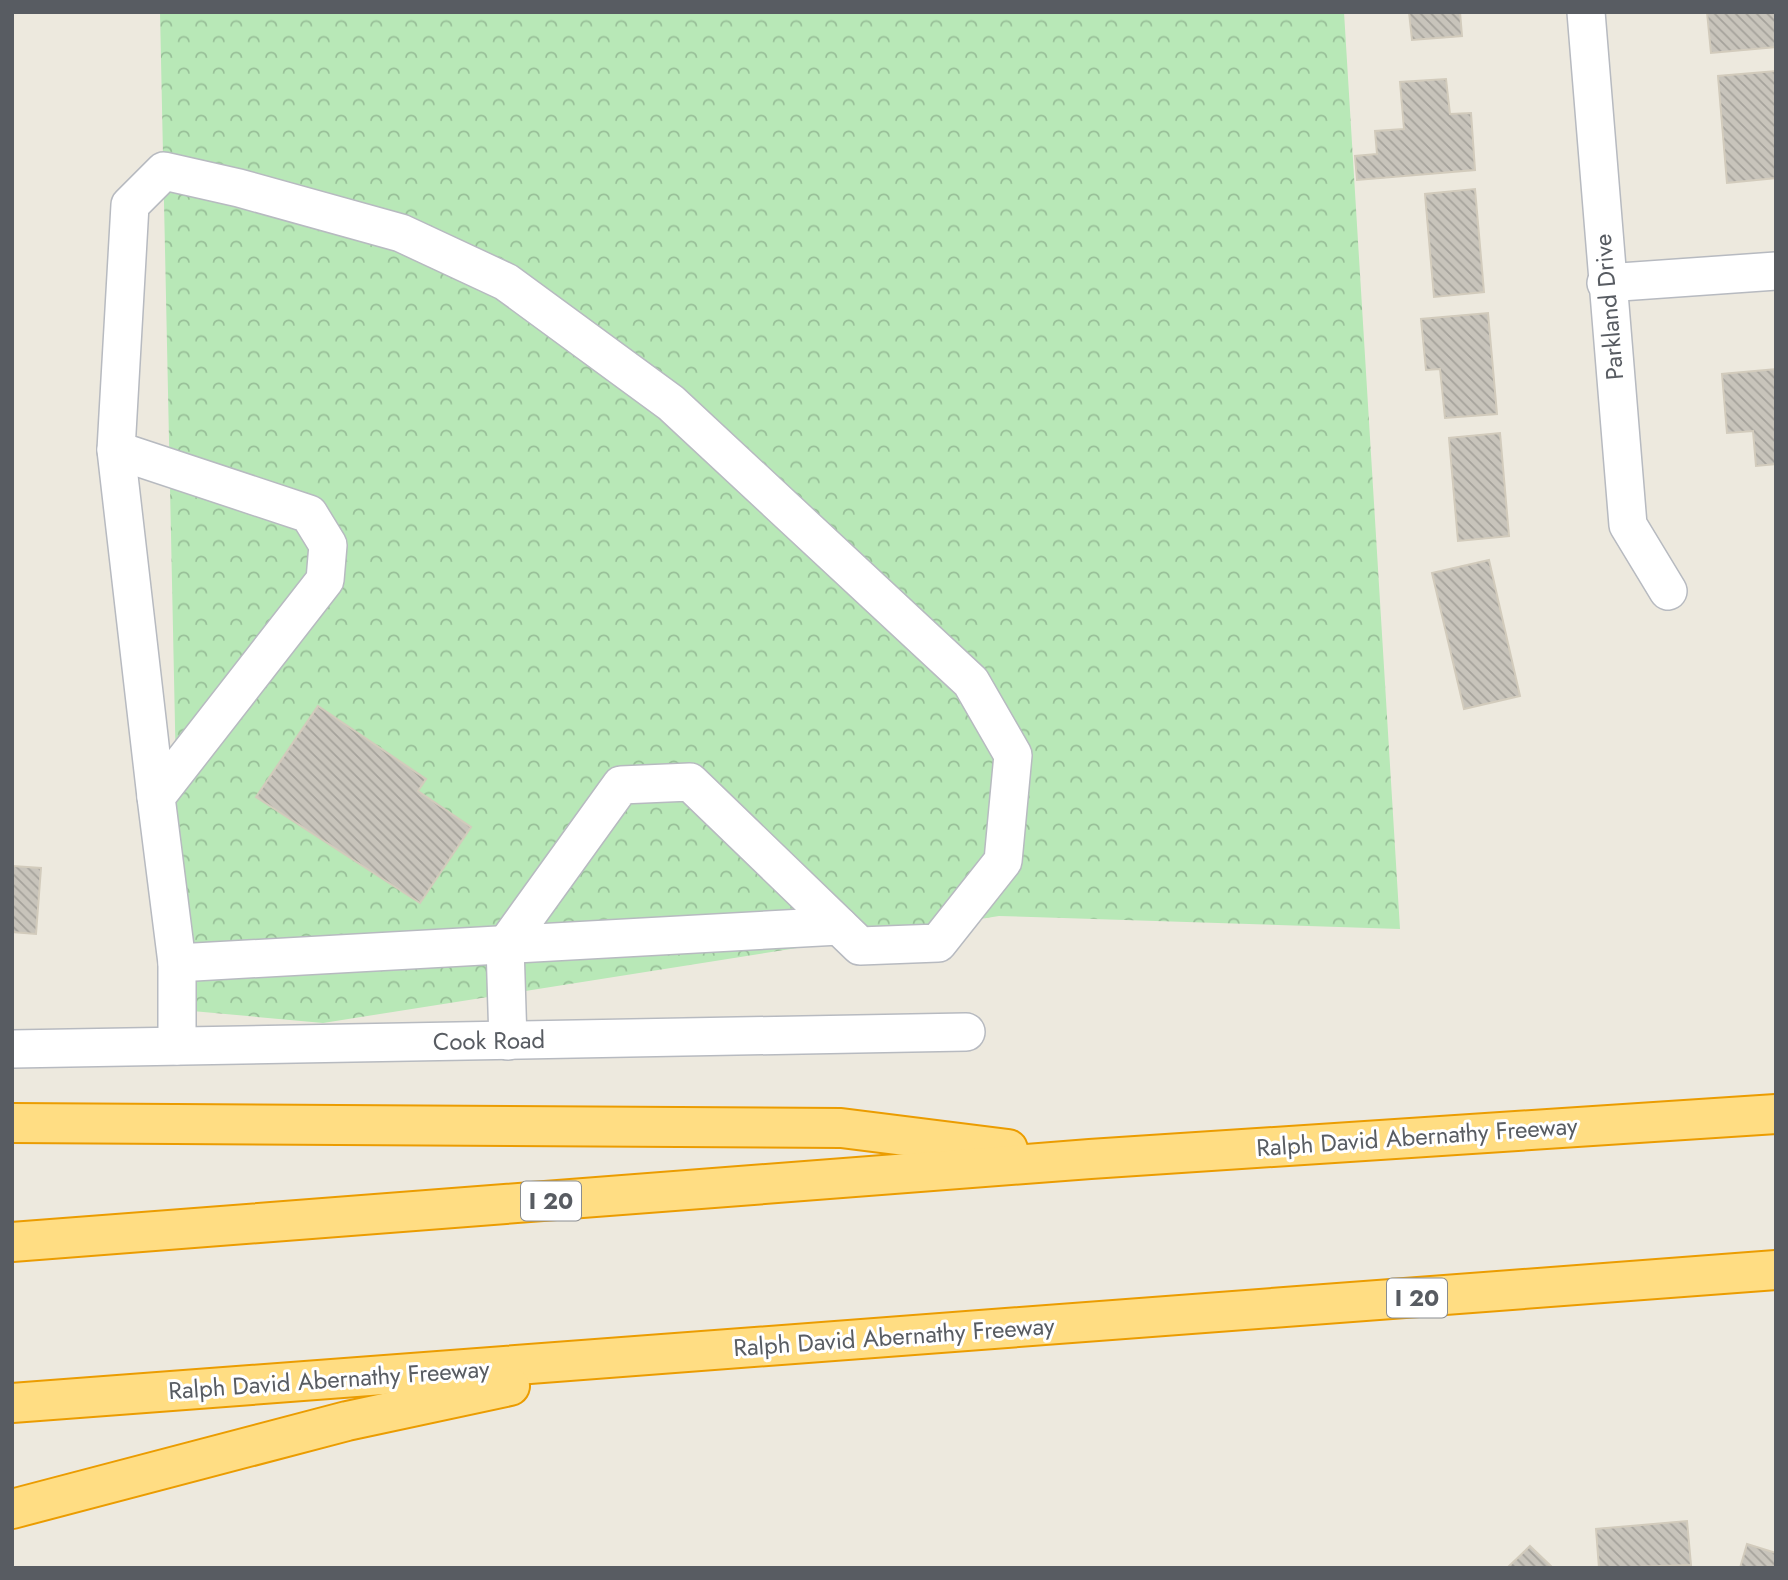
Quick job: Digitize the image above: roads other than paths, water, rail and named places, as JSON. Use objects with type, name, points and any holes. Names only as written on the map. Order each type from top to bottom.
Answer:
[{"type":"highway","name":"Ralph David Abernathy Freeway","points":[[12,1242],[1090,1159],[1776,1114]]},
{"type":"highway","points":[[12,1123],[841,1128],[1090,1159]]},
{"type":"highway","name":"Ralph David Abernathy Freeway","points":[[12,1403],[1776,1270]]},
{"type":"highway","points":[[12,1509],[347,1421],[540,1379],[1058,1325]]},
{"type":"street","name":"Parkland Drive","points":[[1586,12],[1606,283],[1628,525],[1668,591]]},
{"type":"street","points":[[177,1046],[177,962],[116,450],[130,205],[164,172],[239,188],[401,233],[506,282],[671,403],[971,682],[1013,755],[1003,860],[938,943],[860,946],[690,782],[621,785],[505,946],[508,1041]]},
{"type":"street","points":[[1606,283],[1776,271]]},
{"type":"street","points":[[116,450],[309,514],[328,545],[325,580],[156,797]]},
{"type":"street","points":[[177,962],[839,926]]},
{"type":"street","name":"Cook Road","points":[[12,1049],[966,1032]]}]
